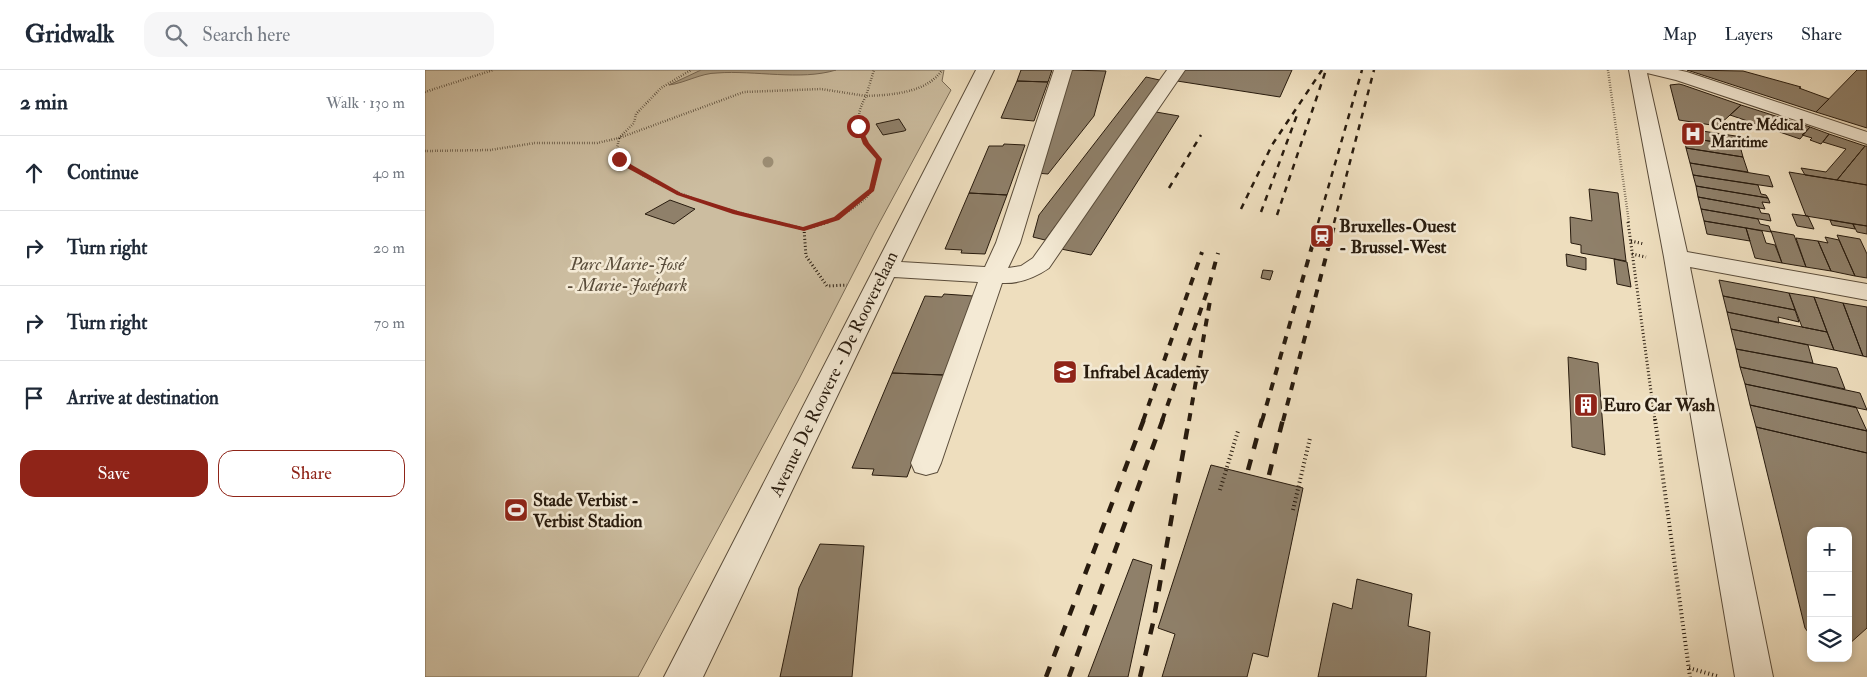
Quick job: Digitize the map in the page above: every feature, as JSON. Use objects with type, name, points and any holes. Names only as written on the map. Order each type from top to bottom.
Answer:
[{"type":"street","name":"Avenue De Roovere - De Rooverelaan","points":[[683,677],[985,70]]},
{"type":"street","points":[[926,463],[993,275],[1008,243],[1063,70]]},
{"type":"street","points":[[886,269],[1010,276],[1029,272],[1041,263],[1175,70]]},
{"type":"street","points":[[1638,70],[1676,257],[1754,677]]},
{"type":"street","points":[[1654,70],[1681,76],[1867,138]]},
{"type":"street","points":[[1676,257],[1867,292]]},
{"type":"path","points":[[425,92],[493,70]]},
{"type":"path","points":[[691,70],[661,88],[636,114],[634,123],[619,138],[617,149],[619,159],[629,167],[679,194],[736,212],[804,229],[836,219],[872,190],[879,159],[866,144],[858,126],[858,111],[866,96],[874,70]]},
{"type":"path","points":[[425,151],[490,150],[535,143],[597,143],[619,138],[744,92],[821,89],[866,96],[889,94],[935,81],[942,70]]},
{"type":"path","points":[[1608,70],[1690,677]]},
{"type":"path","points":[[804,229],[806,256],[827,286],[848,285]]},
{"type":"path","points":[[1220,490],[1238,430]]},
{"type":"path","points":[[1293,510],[1310,438]]},
{"type":"path","points":[[1689,668],[1720,677]]},
{"type":"green space","name":"Parc Marie-José - Marie-Josépark","points":[[425,70],[944,70],[942,81],[951,90],[875,231],[798,381],[638,677],[425,677]]},
{"type":"shaded area","points":[[701,70],[836,70],[808,75],[711,73],[669,85]]},
{"type":"building","points":[[1021,70],[1052,70],[1048,82],[1017,81]]},
{"type":"building","points":[[1070,70],[1106,71],[1094,116],[1048,174],[1036,173]]},
{"type":"building","points":[[1185,70],[1292,70],[1280,97],[1177,81]]},
{"type":"building","points":[[1687,70],[1743,71],[1801,87],[1799,88],[1829,99],[1816,112]]},
{"type":"building","points":[[1857,70],[1867,70],[1867,128],[1816,112]]},
{"type":"building","points":[[1146,77],[1164,81],[1045,240],[1033,237],[1039,215]]},
{"type":"building","points":[[1017,81],[1048,82],[1034,121],[1001,118]]},
{"type":"building","points":[[1679,84],[1741,105],[1718,126],[1679,120],[1670,85]]},
{"type":"building","points":[[1741,105],[1810,127],[1800,139],[1730,115]]},
{"type":"building","points":[[1156,112],[1179,116],[1091,255],[1061,249]]},
{"type":"building","points":[[899,119],[906,130],[883,135],[876,124]]},
{"type":"building","points":[[1810,127],[1829,134],[1821,144],[1810,140],[1812,138],[1802,135]]},
{"type":"building","points":[[1682,128],[1749,138],[1752,148],[1684,137]]},
{"type":"building","points":[[1829,134],[1865,146],[1837,180],[1805,175],[1801,168],[1826,172],[1846,149],[1823,142]]},
{"type":"building","points":[[1684,137],[1740,146],[1743,157],[1686,148]]},
{"type":"building","points":[[1004,144],[1025,145],[1007,195],[969,193],[989,146],[1003,146]]},
{"type":"building","points":[[1867,146],[1867,185],[1837,180]]},
{"type":"building","points":[[1686,148],[1743,157],[1748,172],[1690,163]]},
{"type":"building","points":[[1690,163],[1769,176],[1773,187],[1693,175]]},
{"type":"building","points":[[1789,172],[1867,185],[1867,226],[1806,216]]},
{"type":"building","points":[[1693,175],[1758,185],[1761,194],[1766,195],[1768,198],[1696,186]]},
{"type":"building","points":[[1696,186],[1768,198],[1770,203],[1762,202],[1765,209],[1698,197]]},
{"type":"building","points":[[1589,189],[1618,193],[1626,261],[1581,253],[1581,245],[1571,243],[1570,217],[1592,221]]},
{"type":"building","points":[[969,193],[1007,195],[985,254],[961,253],[962,250],[945,249]]},
{"type":"building","points":[[1698,197],[1759,208],[1761,213],[1769,214],[1771,221],[1701,209]]},
{"type":"building","points":[[670,200],[695,209],[674,224],[645,214]]},
{"type":"building","points":[[1701,209],[1758,219],[1760,224],[1769,226],[1771,232],[1704,221]]},
{"type":"building","points":[[1792,214],[1808,216],[1814,229],[1797,226]]},
{"type":"building","points":[[1830,220],[1853,224],[1855,229],[1832,225]]},
{"type":"building","points":[[1704,221],[1746,228],[1750,241],[1707,234]]},
{"type":"building","points":[[1853,224],[1867,226],[1867,234],[1857,232]]},
{"type":"building","points":[[1746,228],[1762,231],[1766,243],[1775,245],[1782,263],[1755,258]]},
{"type":"building","points":[[1771,231],[1794,235],[1806,267],[1782,263]]},
{"type":"building","points":[[1837,235],[1860,239],[1867,254],[1867,278],[1855,276]]},
{"type":"building","points":[[1825,237],[1839,240],[1855,276],[1831,271],[1818,241],[1828,243]]},
{"type":"building","points":[[1796,238],[1818,241],[1831,271],[1806,267]]},
{"type":"building","points":[[1566,254],[1586,258],[1586,270],[1567,266]]},
{"type":"building","points":[[1614,259],[1627,262],[1631,287],[1617,284]]},
{"type":"building","points":[[1263,270],[1273,271],[1270,280],[1261,278]]},
{"type":"building","points":[[1719,280],[1789,293],[1795,310],[1723,296]]},
{"type":"building","points":[[1789,293],[1814,297],[1827,332],[1802,327]]},
{"type":"building","points":[[944,294],[973,296],[944,375],[892,373],[925,296],[942,297]]},
{"type":"building","points":[[1723,296],[1795,310],[1799,322],[1778,317],[1779,323],[1727,312]]},
{"type":"building","points":[[1814,297],[1843,303],[1863,356],[1834,350]]},
{"type":"building","points":[[1843,303],[1867,307],[1867,357],[1863,356]]},
{"type":"building","points":[[1727,312],[1827,332],[1834,350],[1731,329]]},
{"type":"building","points":[[1731,329],[1808,345],[1813,363],[1736,349]]},
{"type":"building","points":[[1736,349],[1837,368],[1845,389],[1740,367]]},
{"type":"building","name":"Euro Car Wash","points":[[1568,357],[1598,363],[1605,455],[1572,447]]},
{"type":"building","points":[[1740,367],[1860,393],[1867,410],[1745,384]]},
{"type":"building","points":[[892,373],[944,375],[907,477],[872,475],[874,469],[852,468]]},
{"type":"building","points":[[1745,384],[1856,407],[1867,431],[1750,405]]},
{"type":"building","points":[[1750,405],[1867,431],[1867,453],[1756,427]]},
{"type":"building","points":[[1756,427],[1867,453],[1867,628],[1852,641],[1852,527],[1807,527],[1807,631]]},
{"type":"building","points":[[1211,465],[1303,488],[1268,657],[1253,653],[1247,677],[1162,677],[1175,634],[1158,628]]},
{"type":"building","points":[[820,544],[864,546],[852,677],[780,677],[799,588]]},
{"type":"building","points":[[1133,559],[1152,565],[1128,677],[1088,677]]},
{"type":"building","points":[[1357,579],[1412,594],[1408,626],[1430,632],[1426,677],[1318,677],[1333,603],[1352,609]]},
{"type":"railway","points":[[1241,209],[1272,145],[1322,70]]},
{"type":"railway","points":[[1277,215],[1326,70]]},
{"type":"railway","points":[[1318,223],[1362,70]]},
{"type":"railway","points":[[1334,223],[1374,70]]},
{"type":"railway","points":[[1261,212],[1297,115]]},
{"type":"railway","points":[[1169,188],[1201,135]]},
{"type":"railway","points":[[1262,421],[1319,222]]},
{"type":"railway","points":[[1283,421],[1335,222]]},
{"type":"railway","points":[[1143,421],[1202,252]]},
{"type":"railway","points":[[1162,421],[1208,289],[1218,253]]},
{"type":"railway","points":[[1189,421],[1211,295]]},
{"type":"railway","points":[[1046,677],[1144,419]]},
{"type":"railway","points":[[1069,677],[1163,419]]},
{"type":"railway","points":[[1140,677],[1153,623],[1189,419]]},
{"type":"railway","points":[[1248,470],[1262,419]]},
{"type":"railway","points":[[1269,475],[1283,419]]},
{"type":"place","name":"Centre Médical Maritime","points":[[1693,134]]},
{"type":"place","name":"Bruxelles-Ouest - Brussel-West","points":[[1322,236]]},
{"type":"place","name":"Infrabel Academy","points":[[1065,372]]},
{"type":"place","name":"Euro Car Wash","points":[[1586,405]]},
{"type":"place","name":"Stade Verbist - Verbist Stadion","points":[[516,510]]},
{"type":"route","points":[[619,159],[629,167],[679,194],[736,212],[804,229],[836,219],[861,201],[872,190],[879,159],[866,144],[858,126]]}]
